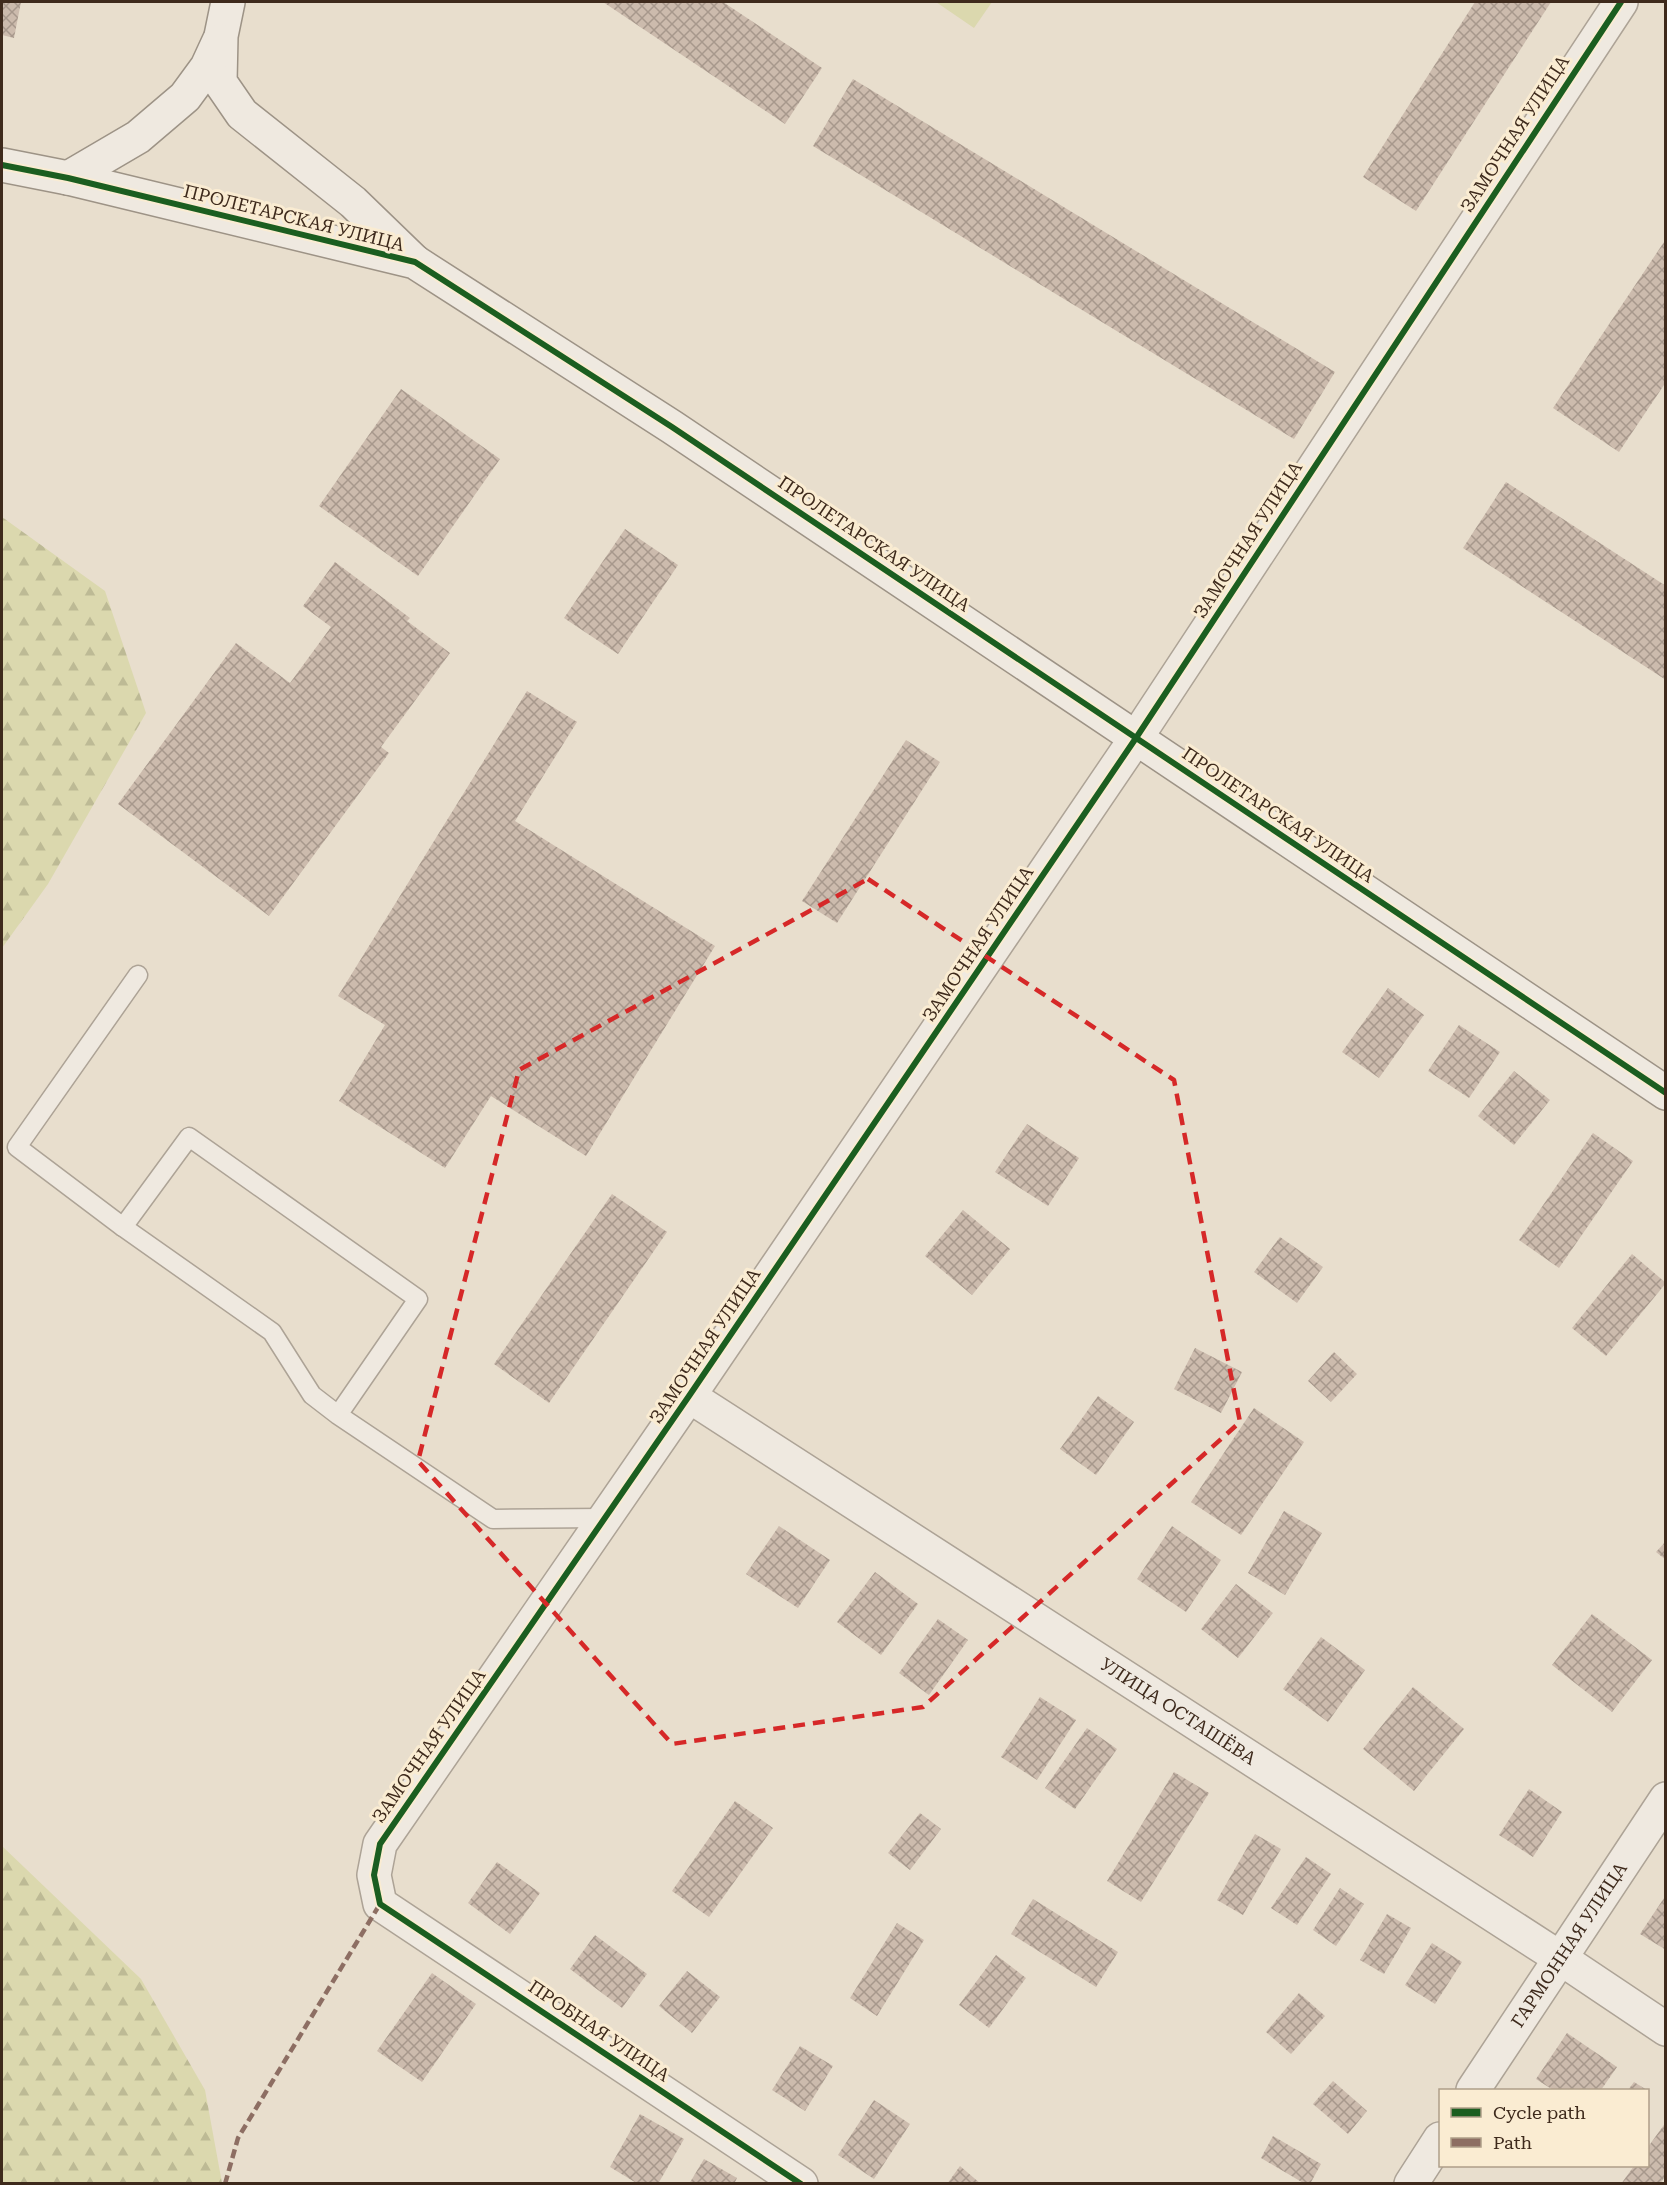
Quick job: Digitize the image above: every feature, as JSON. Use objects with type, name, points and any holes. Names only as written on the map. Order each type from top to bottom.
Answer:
[{"type":"street","points":[[228,2],[221,36],[220,82],[242,114],[353,202],[415,262]]},
{"type":"street","name":"ЗАМОЧНАЯ УЛИЦА","points":[[380,1904],[374,1875],[380,1844],[689,1396],[1136,738],[1621,2]]},
{"type":"street","points":[[68,178],[138,137],[185,97],[207,67],[221,36]]},
{"type":"street","name":"ПРОЛЕТАРСКАЯ УЛИЦА","points":[[2,165],[68,178],[415,262],[672,427],[1665,1093]]},
{"type":"street","name":"УЛИЦА ОСТАШЁВА","points":[[689,1396],[1560,1958],[1665,2029]]},
{"type":"street","name":"ГАРМОННАЯ УЛИЦА","points":[[1474,2089],[1665,1799]]},
{"type":"street","name":"ПРОБНАЯ УЛИЦА","points":[[380,1904],[801,2184]]},
{"type":"street","points":[[1412,2184],[1439,2141]]},
{"type":"lane","points":[[138,975],[17,1147],[123,1227],[272,1332],[312,1395],[338,1415],[493,1519],[605,1518]]},
{"type":"lane","points":[[123,1227],[189,1137],[418,1299],[338,1415]]},
{"type":"highlighted area","points":[[868,879],[1174,1080],[1240,1422],[923,1707],[672,1744],[418,1461],[519,1070]]},
{"type":"green space","points":[[936,2],[992,2],[974,28]]},
{"type":"green space","points":[[2,517],[105,591],[146,713],[48,884],[2,948]]},
{"type":"green space","points":[[2,1846],[141,1979],[205,2090],[222,2183],[2,2183]]},
{"type":"building","points":[[2,2],[21,2],[14,38],[2,35]]},
{"type":"building","points":[[603,2],[723,2],[822,68],[785,124]]},
{"type":"building","points":[[1475,2],[1551,2],[1416,211],[1363,177]]},
{"type":"building","points":[[853,79],[1335,372],[1294,439],[813,146]]},
{"type":"building","points":[[1666,239],[1666,382],[1619,452],[1553,408]]},
{"type":"building","points":[[401,389],[500,459],[418,576],[319,506]]},
{"type":"building","points":[[1506,482],[1666,586],[1666,680],[1463,548]]},
{"type":"building","points":[[625,529],[678,565],[618,654],[564,618]]},
{"type":"building","points":[[335,562],[410,618],[407,621],[450,653],[381,747],[389,753],[269,916],[118,804],[236,643],[290,683],[331,627],[303,606]]},
{"type":"building","points":[[527,691],[577,722],[515,821],[715,946],[586,1156],[491,1096],[445,1168],[339,1101],[385,1025],[338,996]]},
{"type":"building","points":[[906,740],[940,762],[837,923],[802,901]]},
{"type":"building","points":[[1388,988],[1424,1015],[1379,1078],[1342,1052]]},
{"type":"building","points":[[1459,1025],[1500,1052],[1469,1098],[1428,1071]]},
{"type":"building","points":[[1514,1071],[1550,1100],[1514,1145],[1478,1116]]},
{"type":"building","points":[[1027,1124],[1079,1158],[1048,1206],[995,1172]]},
{"type":"building","points":[[1593,1133],[1633,1161],[1559,1268],[1519,1240]]},
{"type":"building","points":[[612,1194],[667,1232],[549,1403],[494,1364]]},
{"type":"building","points":[[963,1210],[1010,1249],[972,1295],[925,1256]]},
{"type":"building","points":[[1280,1237],[1323,1267],[1297,1303],[1254,1272]]},
{"type":"building","points":[[1632,1254],[1666,1283],[1606,1356],[1572,1328]]},
{"type":"building","points":[[1195,1348],[1242,1372],[1221,1413],[1174,1389]]},
{"type":"building","points":[[1334,1352],[1357,1374],[1331,1402],[1308,1381]]},
{"type":"building","points":[[1098,1396],[1134,1422],[1096,1475],[1060,1449]]},
{"type":"building","points":[[1254,1408],[1304,1442],[1241,1535],[1191,1502]]},
{"type":"building","points":[[1284,1511],[1322,1533],[1285,1595],[1248,1573]]},
{"type":"building","points":[[779,1526],[830,1560],[798,1608],[746,1574]]},
{"type":"building","points":[[1172,1526],[1221,1560],[1186,1612],[1137,1579]]},
{"type":"building","points":[[1666,1541],[1666,1560],[1656,1552]]},
{"type":"building","points":[[875,1572],[918,1604],[881,1655],[837,1622]]},
{"type":"building","points":[[1236,1584],[1273,1613],[1238,1658],[1201,1629]]},
{"type":"building","points":[[1592,1614],[1652,1660],[1612,1712],[1552,1665]]},
{"type":"building","points":[[938,1619],[968,1640],[929,1695],[899,1673]]},
{"type":"building","points":[[1321,1637],[1365,1670],[1328,1722],[1283,1689]]},
{"type":"building","points":[[1413,1687],[1464,1729],[1414,1791],[1363,1749]]},
{"type":"building","points":[[1040,1697],[1076,1720],[1037,1780],[1001,1757]]},
{"type":"building","points":[[1087,1728],[1117,1749],[1075,1809],[1045,1788]]},
{"type":"building","points":[[1174,1772],[1209,1793],[1141,1902],[1107,1881]]},
{"type":"building","points":[[1529,1789],[1562,1812],[1533,1857],[1499,1835]]},
{"type":"building","points":[[735,1801],[773,1828],[709,1917],[672,1891]]},
{"type":"building","points":[[920,1813],[941,1829],[910,1870],[888,1853]]},
{"type":"building","points":[[1255,1834],[1281,1849],[1243,1915],[1217,1900]]},
{"type":"building","points":[[1306,1857],[1331,1874],[1297,1925],[1271,1908]]},
{"type":"building","points":[[497,1862],[540,1893],[510,1934],[468,1903]]},
{"type":"building","points":[[1340,1888],[1364,1904],[1336,1946],[1313,1930]]},
{"type":"building","points":[[1666,1895],[1666,1950],[1640,1934]]},
{"type":"building","points":[[1033,1899],[1118,1952],[1096,1987],[1011,1934]]},
{"type":"building","points":[[1387,1914],[1411,1928],[1384,1974],[1360,1960]]},
{"type":"building","points":[[897,1923],[924,1940],[877,2016],[850,1998]]},
{"type":"building","points":[[595,1935],[647,1974],[622,2008],[570,1969]]},
{"type":"building","points":[[1432,1943],[1462,1962],[1435,2004],[1405,1985]]},
{"type":"building","points":[[996,1955],[1026,1978],[989,2028],[959,2005]]},
{"type":"building","points":[[687,1971],[720,1997],[692,2033],[659,2006]]},
{"type":"building","points":[[432,1973],[476,2004],[422,2082],[377,2051]]},
{"type":"building","points":[[1299,1993],[1325,2016],[1291,2054],[1266,2032]]},
{"type":"building","points":[[1567,2033],[1617,2067],[1602,2089],[1551,2089],[1536,2079]]},
{"type":"building","points":[[800,2046],[833,2066],[805,2111],[772,2090]]},
{"type":"building","points":[[1333,2081],[1367,2111],[1348,2134],[1313,2104]]},
{"type":"building","points":[[1634,2082],[1645,2089],[1629,2089]]},
{"type":"building","points":[[874,2100],[910,2124],[874,2179],[838,2155]]},
{"type":"building","points":[[640,2114],[684,2139],[658,2184],[638,2184],[610,2167]]},
{"type":"building","points":[[1666,2122],[1666,2175],[1660,2184],[1621,2184],[1633,2167],[1649,2167],[1649,2146]]},
{"type":"building","points":[[1273,2136],[1321,2164],[1310,2184],[1305,2184],[1261,2158]]},
{"type":"building","points":[[704,2159],[737,2178],[734,2184],[689,2184]]},
{"type":"building","points":[[960,2166],[981,2184],[947,2184]]},
{"type":"marked path","points":[[225,2184],[238,2138],[380,1904]]},
{"type":"cycle path","points":[[801,2184],[380,1904],[374,1875],[380,1844],[689,1396],[1136,738],[1621,2]]},
{"type":"cycle path","points":[[2,165],[68,178],[415,262],[672,427],[1666,1093]]}]
